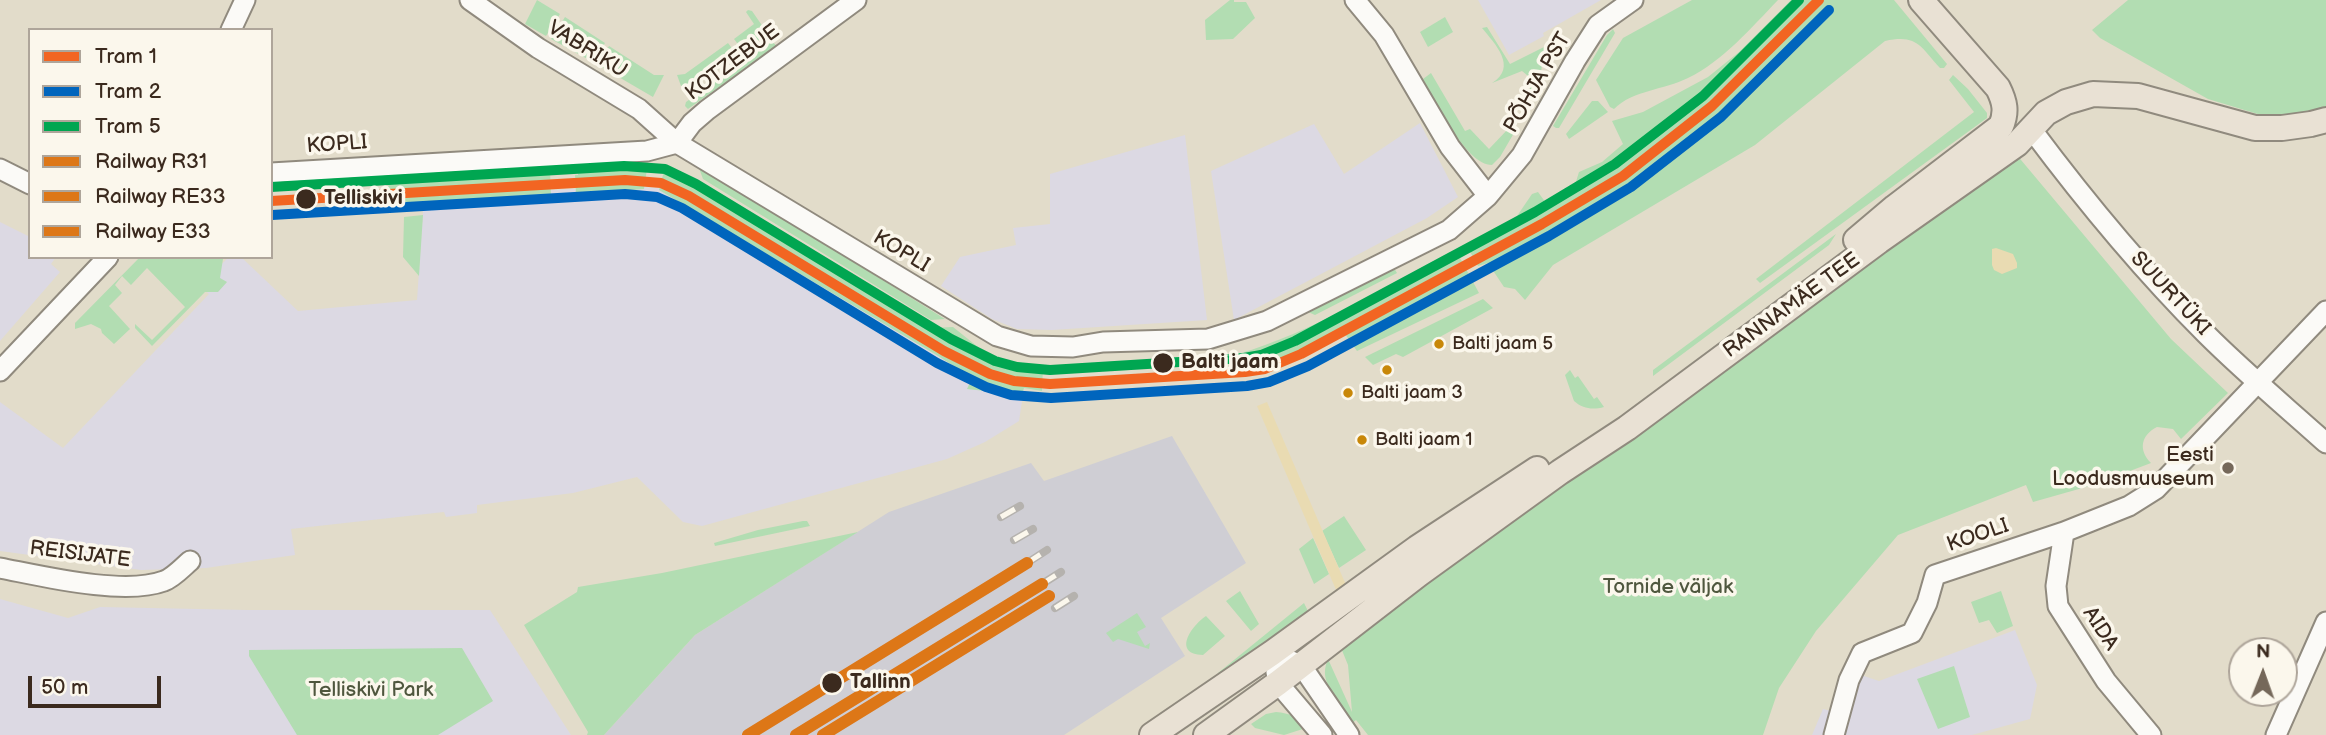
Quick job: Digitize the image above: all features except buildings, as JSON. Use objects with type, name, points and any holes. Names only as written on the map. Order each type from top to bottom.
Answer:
[{"type":"main road","name":"RANNAMÄE TEE","points":[[1152,735],[1438,534],[1566,450],[1612,426],[1834,260],[1895,207],[2001,127],[2006,110],[1998,89],[1921,0]]},
{"type":"main road","name":"RANNAMÄE TEE","points":[[1206,735],[1560,472],[1627,428],[2017,144],[2046,113],[2066,102],[2093,94],[2138,96],[2255,128],[2301,126],[2326,120]]},
{"type":"street","points":[[232,28],[245,0]]},
{"type":"street","name":"VABRIKU","points":[[470,0],[538,48],[639,109],[677,143]]},
{"type":"street","name":"KOTZEBUE","points":[[677,143],[692,123],[707,110],[856,0]]},
{"type":"street","points":[[1355,0],[1384,35],[1450,147],[1488,196]]},
{"type":"street","name":"PÕHJA PST","points":[[1488,196],[1522,155],[1598,25],[1633,0]]},
{"type":"street","name":"SUURTÜKI","points":[[2032,130],[2061,169],[2142,265],[2206,334],[2326,443]]},
{"type":"street","name":"KOPLI","points":[[273,173],[624,153],[647,151],[677,143],[997,336],[1031,346],[1073,347],[1103,342],[1208,339],[1242,330],[1292,309],[1449,230],[1488,196]]},
{"type":"street","points":[[0,169],[28,183]]},
{"type":"street","points":[[0,371],[106,259]]},
{"type":"street","points":[[2064,532],[2129,506],[2156,489],[2326,311]]},
{"type":"street","name":"KOOLI","points":[[1834,735],[1849,680],[1862,653],[1912,634],[1927,603],[1935,575],[2064,532]]},
{"type":"street","name":"AIDA","points":[[2064,532],[2056,586],[2058,606],[2106,681],[2151,735]]},
{"type":"street","name":"REISIJATE","points":[[0,568],[133,586],[165,581],[190,561]]},
{"type":"street","points":[[2276,735],[2326,622]]},
{"type":"street","points":[[1272,653],[1301,665],[1349,735]]},
{"type":"street","points":[[1272,653],[1278,683],[1322,735]]},
{"type":"shaded area","points":[[1478,0],[1601,0],[1509,55]]},
{"type":"shaded area","points":[[1420,123],[1458,197],[1427,218],[1234,320],[1211,171],[1314,124],[1344,174]]},
{"type":"shaded area","points":[[1185,135],[1207,320],[1052,330],[1017,329],[992,319],[941,286],[960,257],[1016,245],[1013,228],[1050,224],[1050,174]]},
{"type":"shaded area","points":[[628,186],[659,188],[943,352],[1024,388],[1019,421],[985,442],[947,459],[702,526],[683,522],[637,477],[573,493],[477,505],[477,513],[446,517],[444,512],[291,529],[295,555],[206,568],[141,570],[0,551],[0,402],[63,448],[209,294],[200,285],[227,259],[243,259],[298,311],[417,300],[424,197]]},
{"type":"shaded area","points":[[0,222],[28,236],[28,259],[55,259],[51,264],[60,272],[0,341]]},
{"type":"shaded area","name":"Balti jaam","points":[[1172,436],[1246,563],[1161,618],[1185,656],[1064,735],[604,735],[695,635],[889,512],[1031,463],[1044,481]]},
{"type":"shaded area","points":[[0,599],[68,618],[100,607],[490,610],[571,735],[0,735]]},
{"type":"shaded area","points":[[2015,630],[2037,685],[2030,719],[1972,735],[1812,735],[1823,709],[1831,711],[1843,669],[1879,681]]},
{"type":"green space","points":[[537,0],[560,14],[546,36],[525,24]]},
{"type":"green space","points":[[1230,0],[1246,2],[1255,18],[1233,39],[1206,40],[1205,20]]},
{"type":"green space","points":[[1692,0],[1778,0],[1736,43],[1701,71],[1679,82],[1639,94],[1614,109],[1610,107],[1596,80],[1623,38]]},
{"type":"green space","points":[[1791,0],[1894,0],[1947,64],[1940,68],[1922,48],[1911,41],[1885,41],[1755,145],[1553,265],[1525,300],[1515,289],[1504,287],[1488,263],[1478,266],[1469,250],[1469,243],[1515,219],[1532,194],[1538,192],[1546,203],[1575,185],[1579,172],[1602,162],[1623,144],[1612,121],[1643,112],[1708,77],[1739,52]]},
{"type":"green space","points":[[2128,0],[2326,0],[2326,108],[2304,114],[2261,115],[2208,99],[2100,38],[2092,30]]},
{"type":"green space","points":[[752,11],[768,34],[743,51],[734,39],[754,24],[746,12]]},
{"type":"green space","points":[[565,17],[605,43],[593,62],[551,39]]},
{"type":"green space","points":[[1445,17],[1453,32],[1428,47],[1420,32]]},
{"type":"green space","points":[[1487,27],[1510,64],[1544,47],[1539,90],[1534,99],[1527,96],[1533,80],[1522,71],[1492,83],[1500,77],[1504,63],[1498,48],[1482,28]]},
{"type":"green space","points":[[1613,29],[1615,33],[1559,128],[1556,128],[1553,126]]},
{"type":"green space","points":[[771,41],[777,46],[688,109],[685,106],[686,102]]},
{"type":"green space","points":[[728,43],[737,55],[693,87],[681,86],[677,75],[685,74]]},
{"type":"green space","points":[[609,46],[654,75],[664,75],[653,97],[598,65]]},
{"type":"green space","points":[[1431,73],[1465,131],[1470,129],[1489,149],[1508,129],[1514,133],[1492,165],[1472,155],[1452,130],[1423,79]]},
{"type":"green space","points":[[1953,75],[1987,113],[1987,118],[1760,283],[1756,279],[1974,112],[1949,80]]},
{"type":"green space","points":[[1592,101],[1598,101],[1608,112],[1569,139],[1566,134]]},
{"type":"green space","name":"Tornide väljak","points":[[2016,154],[2171,339],[2228,393],[2181,439],[2173,429],[2157,427],[2147,434],[2143,443],[2144,453],[2151,463],[2093,485],[2033,502],[2026,485],[1898,535],[1816,631],[1779,688],[1763,735],[1368,735],[1356,720],[1351,724],[1325,677],[1328,659],[1352,712],[1348,665],[1341,648],[1859,265]]},
{"type":"green space","points":[[645,167],[644,189],[576,194],[575,175],[578,175],[578,172],[575,170]]},
{"type":"green space","points":[[699,168],[715,175],[945,319],[931,320],[703,179]]},
{"type":"green space","points":[[550,171],[551,196],[388,207],[388,186],[392,181]]},
{"type":"green space","points":[[664,171],[673,171],[932,328],[953,327],[983,351],[1006,361],[1043,366],[1042,391],[1024,388],[1022,395],[967,389],[972,378],[938,356],[659,190]]},
{"type":"green space","points":[[423,215],[419,276],[403,257],[404,217]]},
{"type":"green space","points":[[1836,234],[1829,245],[1653,376],[1653,370]]},
{"type":"green space","points":[[1450,252],[1459,256],[1479,293],[1357,351],[1345,334],[1282,365],[1241,377],[1238,354],[1320,322]]},
{"type":"green space","points":[[138,259],[223,259],[220,278],[227,282],[218,292],[205,292],[152,346],[135,328],[135,324],[152,340],[185,307],[147,268],[131,285],[122,276],[115,285],[122,293],[109,306],[130,329],[114,344],[101,329],[91,324],[75,329],[75,323]]},
{"type":"green space","points":[[1394,268],[1397,273],[1315,315],[1308,312]]},
{"type":"green space","points":[[1483,299],[1493,308],[1403,357],[1396,354],[1373,365],[1365,357]]},
{"type":"green space","points":[[1570,370],[1604,407],[1588,408],[1574,401],[1565,375]]},
{"type":"green space","points":[[1344,516],[1366,550],[1339,568],[1322,531]]},
{"type":"green space","points":[[807,521],[810,526],[715,546],[714,543],[758,530]]},
{"type":"green space","points":[[858,532],[695,635],[604,735],[587,735],[588,732],[524,625],[577,592],[578,587],[662,573]]},
{"type":"green space","points":[[1313,538],[1329,574],[1314,584],[1299,549]]},
{"type":"green space","points":[[1240,591],[1259,624],[1251,631],[1226,601]]},
{"type":"green space","points":[[2001,591],[2013,626],[1997,633],[1989,620],[1979,623],[1971,602]]},
{"type":"green space","points":[[1304,603],[1310,615],[1222,678],[1218,673]]},
{"type":"green space","points":[[1137,613],[1146,627],[1137,632],[1145,646],[1150,643],[1149,649],[1118,639],[1113,642],[1106,633]]},
{"type":"green space","points":[[1206,616],[1225,636],[1203,655],[1188,650],[1186,645],[1190,632]]},
{"type":"green space","name":"Telliskivi Park","points":[[462,648],[493,701],[438,735],[297,735],[249,656],[249,650]]},
{"type":"green space","points":[[1954,666],[1970,717],[1938,729],[1917,679]]},
{"type":"green space","points":[[1276,712],[1293,716],[1306,728],[1284,735],[1255,728],[1251,724],[1266,714]]},
{"type":"sand","points":[[1992,249],[2013,254],[2017,268],[2002,274],[1994,270]]},
{"type":"sand","points":[[1267,402],[1346,585],[1337,592],[1257,406]]},
{"type":"railway","points":[[1001,517],[1020,506]]},
{"type":"railway","points":[[1014,540],[1033,529]]},
{"type":"railway","points":[[1027,563],[1047,550]]},
{"type":"railway","points":[[1042,584],[1061,572]]},
{"type":"railway","points":[[1055,608],[1074,596]]},
{"type":"tram line","name":"5","points":[[273,187],[624,166],[665,169],[696,184],[951,339],[995,361],[1017,367],[1050,370],[1244,358],[1261,355],[1295,341],[1535,212],[1615,164],[1703,96],[1799,0]]},
{"type":"tram line","name":"1","points":[[273,201],[625,180],[661,183],[689,196],[944,351],[990,374],[1014,381],[1050,384],[1245,372],[1265,369],[1301,354],[1542,224],[1623,176],[1712,106],[1819,0]]},
{"type":"tram line","name":"2","points":[[273,215],[625,194],[657,197],[682,208],[937,363],[986,387],[1011,395],[1051,398],[1247,386],[1269,382],[1308,366],[1549,236],[1631,187],[1721,117],[1829,10]]},
{"type":"rail line","name":"R31","points":[[748,735],[1027,563]]},
{"type":"rail line","name":"RE33","points":[[796,735],[1042,584]]},
{"type":"rail line","name":"E33","points":[[823,735],[1049,596]]},
{"type":"place","name":"Telliskivi","points":[[306,199]]},
{"type":"place","name":"Balti jaam 5","points":[[1439,344]]},
{"type":"place","name":"Balti jaam","points":[[1163,363]]},
{"type":"place","name":"Balti jaam 3","points":[[1348,393]]},
{"type":"place","name":"Balti jaam 1","points":[[1362,440]]},
{"type":"place","name":"Eesti Loodusmuuseum","points":[[2228,468]]},
{"type":"place","name":"Tallinn","points":[[832,683]]}]
